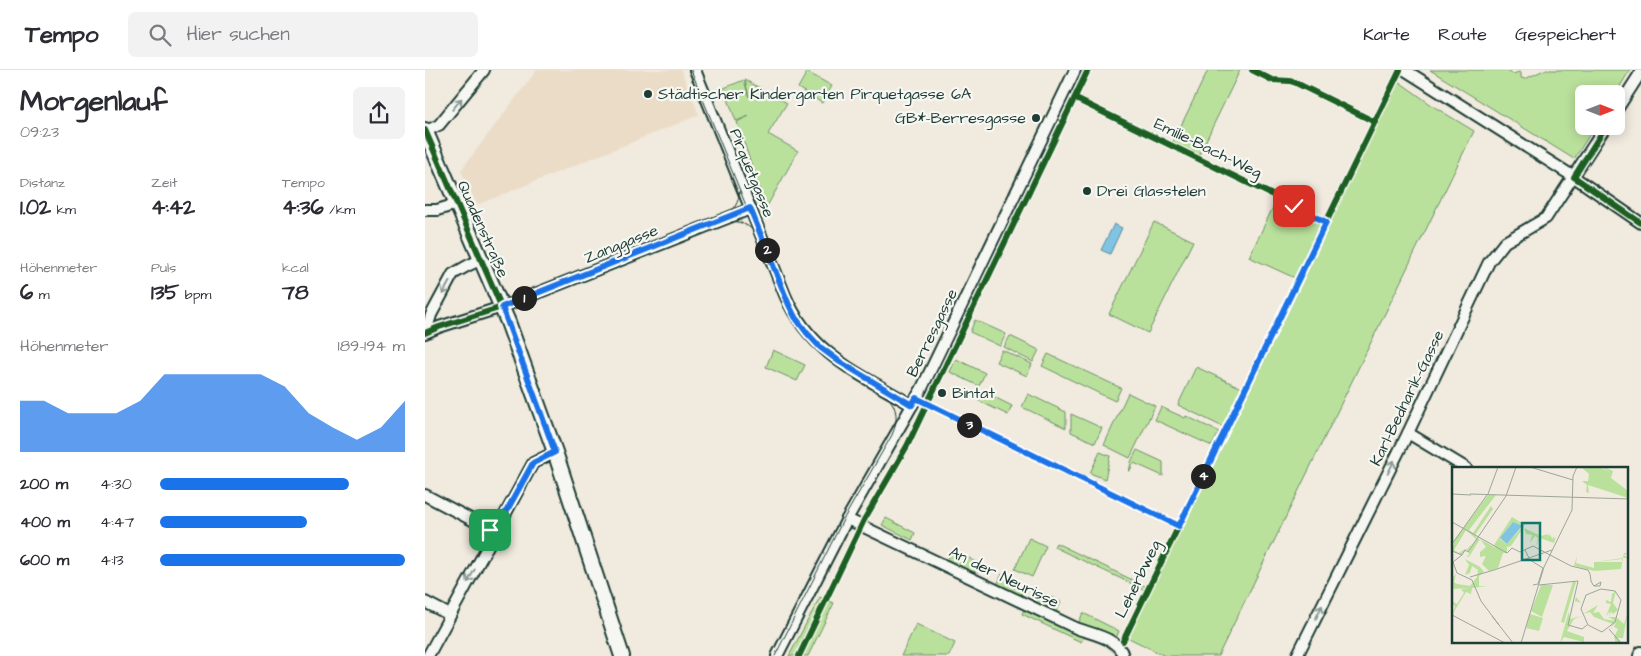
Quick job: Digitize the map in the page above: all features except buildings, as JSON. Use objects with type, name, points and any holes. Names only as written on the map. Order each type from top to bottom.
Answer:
[{"type":"street","points":[[425,131],[439,125],[484,70]]},
{"type":"street","name":"Pirquetgasse","points":[[695,70],[795,317],[820,347],[840,362],[912,405]]},
{"type":"street","name":"Berresgasse","points":[[777,656],[847,518],[925,383],[1075,70]]},
{"type":"street","points":[[1405,70],[1574,177],[1641,223]]},
{"type":"street","points":[[1625,97],[1641,72]]},
{"type":"street","name":"Quadenstraße","points":[[425,131],[502,307],[555,452],[622,656]]},
{"type":"street","name":"Karl-Bednarik-Gasse","points":[[1297,656],[1408,432],[1489,262],[1505,242],[1546,218],[1601,135]]},
{"type":"street","points":[[425,210],[437,210],[457,204]]},
{"type":"street","name":"Zanggasse","points":[[425,333],[502,307],[750,208]]},
{"type":"street","points":[[425,333],[431,315],[453,274],[482,259]]},
{"type":"street","points":[[1408,432],[1464,467]]},
{"type":"street","points":[[428,656],[533,463],[555,452]]},
{"type":"street","points":[[425,495],[495,532]]},
{"type":"street","name":"An der Neurisse","points":[[847,518],[1076,628],[1110,641],[1120,648],[1123,655]]},
{"type":"street","points":[[425,602],[450,615]]},
{"type":"street","points":[[1639,656],[1641,652]]},
{"type":"shaded area","points":[[537,70],[681,70],[699,115],[477,205],[461,170]]},
{"type":"green space","points":[[1208,70],[1240,70],[1199,155],[1173,142]]},
{"type":"green space","points":[[1430,70],[1504,70],[1513,74],[1519,72],[1521,73],[1521,78],[1525,79],[1544,70],[1630,70],[1621,85],[1575,85],[1575,135],[1589,135],[1574,159]]},
{"type":"green space","points":[[807,72],[832,86],[822,103],[798,88]]},
{"type":"green space","points":[[744,80],[749,97],[745,80],[787,103],[768,134],[798,151],[766,208],[737,122],[749,116],[736,121],[724,88]]},
{"type":"green space","points":[[1398,81],[1436,108],[1474,131],[1218,656],[1165,656],[1127,637]]},
{"type":"green space","points":[[1276,201],[1321,222],[1295,278],[1249,257]]},
{"type":"green space","points":[[1154,222],[1193,241],[1148,333],[1109,314]]},
{"type":"green space","points":[[975,320],[1006,334],[1000,346],[970,332]]},
{"type":"green space","points":[[1010,336],[1039,350],[1033,362],[1004,347]]},
{"type":"green space","points":[[773,350],[805,365],[797,381],[766,367]]},
{"type":"green space","points":[[1002,350],[1032,364],[1027,376],[996,362]]},
{"type":"green space","points":[[1048,354],[1121,388],[1115,401],[1042,366]]},
{"type":"green space","points":[[956,359],[985,373],[979,386],[950,372]]},
{"type":"green space","points":[[1196,367],[1242,388],[1223,427],[1178,405]]},
{"type":"green space","points":[[982,391],[1012,406],[1008,415],[977,400]]},
{"type":"green space","points":[[1128,393],[1155,406],[1130,458],[1104,445]]},
{"type":"green space","points":[[1028,394],[1066,412],[1066,428],[1022,407]]},
{"type":"green space","points":[[1161,407],[1185,418],[1186,416],[1219,432],[1212,446],[1155,420]]},
{"type":"green space","points":[[1071,414],[1102,428],[1095,443],[1071,432]]},
{"type":"green space","points":[[1137,450],[1163,462],[1163,476],[1134,463],[1129,472],[1131,462]]},
{"type":"green space","points":[[1100,452],[1110,456],[1105,479],[1090,473]]},
{"type":"green space","points":[[886,518],[915,533],[912,540],[882,525]]},
{"type":"green space","points":[[1029,538],[1046,546],[1032,577],[1015,569]]},
{"type":"green space","points":[[1056,543],[1147,587],[1145,590],[1054,547]]},
{"type":"green space","points":[[952,550],[979,563],[974,574],[947,561]]},
{"type":"green space","points":[[1002,574],[1027,586],[1022,594],[1016,594],[997,585]]},
{"type":"green space","points":[[1034,589],[1061,602],[1056,613],[1029,600]]},
{"type":"green space","points":[[820,597],[824,599],[797,656],[789,656]]},
{"type":"green space","points":[[828,601],[834,603],[808,656],[802,656]]},
{"type":"green space","points":[[1024,609],[1084,637],[1081,642],[1022,614]]},
{"type":"green space","points":[[1083,613],[1119,631],[1116,638],[1078,624]]},
{"type":"green space","points":[[916,624],[955,643],[949,656],[901,656]]},
{"type":"water","points":[[1114,224],[1122,228],[1110,254],[1101,250]]},
{"type":"tram line","points":[[691,70],[791,314],[823,352],[883,392],[894,406],[896,414],[896,424],[892,435],[843,520],[775,656]]},
{"type":"tram line","points":[[425,336],[444,327],[524,302],[713,226],[723,220],[735,208],[740,191]]},
{"type":"tram line","points":[[720,223],[739,222],[748,226],[756,233]]},
{"type":"cycle path","points":[[799,656],[864,520],[907,446],[1088,70]]},
{"type":"cycle path","points":[[1252,70],[1272,80],[1296,83],[1375,122]]},
{"type":"cycle path","name":"Leherbweg","points":[[1123,641],[1400,70]]},
{"type":"cycle path","name":"Emilie-Bach-Weg","points":[[1078,100],[1326,221]]},
{"type":"cycle path","points":[[425,130],[508,322],[555,452]]},
{"type":"cycle path","points":[[1600,135],[1574,177],[1641,223]]},
{"type":"cycle path","points":[[425,333],[502,307],[750,209],[795,317],[820,347],[840,362],[912,405],[916,398],[1179,526]]},
{"type":"place","name":"Städtischer Kindergarten Pirquetgasse 6A","points":[[648,94]]},
{"type":"place","name":"GB*-Berresgasse","points":[[1036,118]]},
{"type":"place","name":"Drei Glasstelen","points":[[1087,191]]},
{"type":"place","name":"Bintat","points":[[942,393]]},
{"type":"route","points":[[490,530],[495,532],[533,463],[555,452],[502,307],[750,208],[795,317],[814,341],[826,352],[912,405],[916,398],[1179,526],[1326,222],[1294,206]]}]
